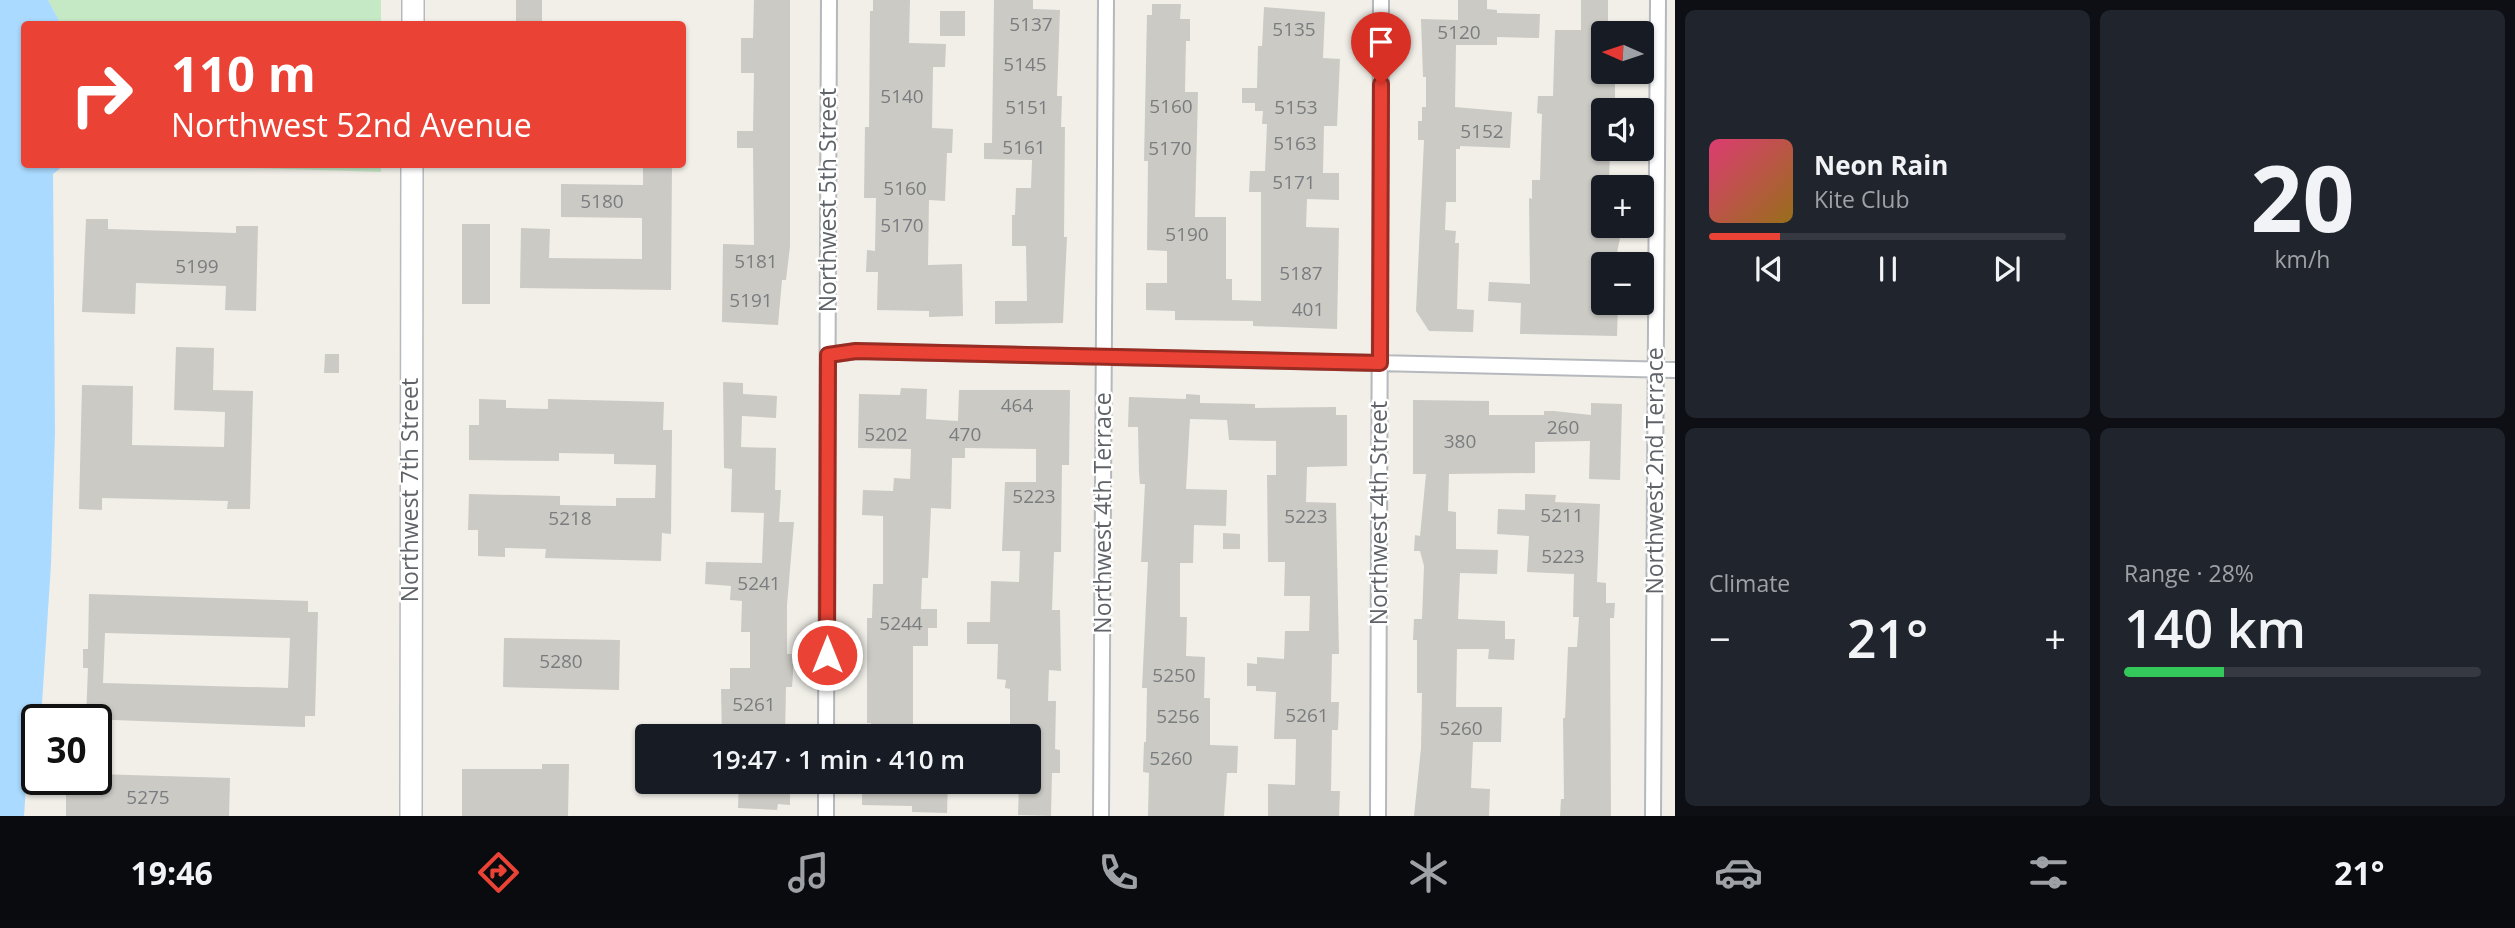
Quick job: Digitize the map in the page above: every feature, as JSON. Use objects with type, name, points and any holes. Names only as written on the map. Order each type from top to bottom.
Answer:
[{"type":"main road","points":[[413,0],[413,21]]},
{"type":"main road","name":"Northwest 7th Street","points":[[411,816],[412,168]]},
{"type":"street","name":"Northwest 5th Street","points":[[827,724],[829,0]]},
{"type":"street","name":"Northwest 4th Terrace","points":[[1101,816],[1105,0]]},
{"type":"street","name":"Northwest 4th Street","points":[[1378,816],[1381,0]]},
{"type":"street","name":"Northwest 2nd Terrace","points":[[1653,816],[1658,0]]},
{"type":"street","points":[[828,355],[856,351],[1675,370]]},
{"type":"street","points":[[826,794],[826,816]]},
{"type":"green space","points":[[48,0],[381,0],[381,21],[59,21]]},
{"type":"green space","points":[[251,168],[381,168],[381,172]]},
{"type":"water","points":[[0,0],[48,0],[59,21],[21,21],[21,168],[60,168],[53,174],[55,432],[51,564],[42,704],[21,704],[21,795],[25,795],[24,816],[0,816]]},
{"type":"building","points":[[516,0],[542,0],[542,21],[516,21]]},
{"type":"building","points":[[754,0],[790,0],[790,246],[786,280],[782,280],[778,325],[722,322],[723,244],[754,245],[753,148],[737,148],[737,131],[753,131],[754,73],[741,73],[741,38],[753,38]]},
{"type":"building","points":[[873,0],[910,0],[909,43],[946,44],[945,67],[933,67],[932,128],[953,129],[952,153],[947,153],[945,201],[929,200],[928,265],[962,264],[963,316],[929,317],[929,311],[877,310],[878,272],[866,272],[867,250],[875,251],[876,198],[864,198],[865,127],[869,127],[870,11],[873,11]]},
{"type":"building","points":[[994,0],[1033,0],[1033,9],[1060,10],[1057,96],[1062,96],[1061,127],[1065,127],[1064,237],[1067,237],[1063,323],[995,324],[995,301],[1027,301],[1026,246],[1012,246],[1012,215],[1015,215],[1016,188],[1031,188],[1032,160],[984,159],[984,143],[992,143]]},
{"type":"building","points":[[1458,0],[1487,0],[1487,9],[1497,10],[1497,13],[1540,14],[1539,38],[1497,37],[1497,45],[1456,45],[1455,107],[1512,112],[1510,148],[1460,146],[1460,149],[1456,149],[1456,202],[1446,202],[1445,230],[1456,231],[1455,243],[1459,243],[1457,309],[1474,310],[1473,332],[1429,331],[1416,311],[1424,140],[1418,140],[1418,121],[1422,121],[1422,107],[1426,107],[1421,19],[1458,20]]},
{"type":"building","points":[[1581,0],[1608,0],[1608,21],[1591,21],[1591,84],[1615,84],[1615,98],[1591,98],[1591,161],[1610,161],[1609,175],[1591,175],[1591,238],[1620,238],[1617,252],[1591,252],[1591,315],[1618,315],[1617,336],[1520,334],[1521,303],[1488,301],[1489,282],[1530,284],[1529,198],[1532,199],[1532,180],[1540,180],[1542,114],[1537,113],[1538,96],[1553,96],[1555,30],[1581,30]]},
{"type":"building","points":[[1152,4],[1181,4],[1180,19],[1190,19],[1190,41],[1186,41],[1185,92],[1198,92],[1195,217],[1226,217],[1226,279],[1232,279],[1232,300],[1261,301],[1261,192],[1249,192],[1250,171],[1265,171],[1267,124],[1262,124],[1263,111],[1255,111],[1255,103],[1242,103],[1242,88],[1257,88],[1258,46],[1262,46],[1264,7],[1325,12],[1323,58],[1340,59],[1337,126],[1324,126],[1323,173],[1339,173],[1339,200],[1307,199],[1306,227],[1339,228],[1337,329],[1253,326],[1253,321],[1175,320],[1175,311],[1146,310],[1146,283],[1167,283],[1167,251],[1147,250],[1148,161],[1144,161],[1147,15],[1152,15]]},
{"type":"building","points":[[940,11],[965,11],[965,36],[940,36]]},
{"type":"building","points":[[643,168],[672,168],[671,290],[520,288],[521,228],[550,229],[549,258],[642,259],[642,218],[561,217],[561,184],[643,185]]},
{"type":"building","points":[[86,219],[108,219],[108,229],[236,233],[236,226],[258,226],[256,311],[225,310],[226,286],[136,283],[135,314],[82,312]]},
{"type":"building","points":[[462,224],[490,224],[490,304],[462,304]]},
{"type":"building","points":[[176,347],[214,348],[213,390],[253,391],[250,509],[227,509],[228,501],[102,498],[102,510],[79,509],[82,385],[133,386],[132,445],[224,447],[225,412],[174,410]]},
{"type":"building","points":[[325,354],[339,354],[339,373],[324,373]]},
{"type":"building","points":[[723,382],[743,383],[743,394],[777,396],[776,418],[742,416],[741,447],[776,448],[775,490],[781,490],[779,522],[794,522],[787,605],[787,654],[793,654],[793,674],[792,687],[786,687],[785,724],[722,724],[721,689],[730,689],[730,668],[750,668],[750,632],[741,632],[742,601],[730,600],[731,586],[705,584],[706,562],[762,563],[764,513],[731,512],[732,469],[724,468]]},
{"type":"building","points":[[901,388],[927,389],[926,419],[958,421],[959,390],[1070,390],[1069,465],[1062,465],[1061,552],[1054,552],[1052,610],[1060,610],[1061,671],[1049,670],[1048,701],[1056,701],[1055,749],[1060,750],[1060,773],[1052,773],[1051,816],[1018,815],[1019,794],[1041,794],[1041,724],[1010,724],[1010,689],[1005,688],[1006,680],[997,679],[998,644],[967,644],[967,622],[990,622],[991,581],[1019,582],[1020,551],[1002,551],[1005,482],[1036,482],[1036,449],[965,448],[965,458],[952,458],[951,509],[931,508],[928,578],[922,578],[921,609],[937,609],[937,628],[928,628],[928,646],[913,646],[913,724],[867,723],[867,618],[872,618],[873,584],[883,584],[883,516],[862,515],[863,490],[893,491],[894,478],[910,479],[911,449],[858,448],[859,394],[900,395]]},
{"type":"building","points":[[1186,394],[1200,395],[1200,403],[1255,404],[1255,408],[1336,407],[1336,415],[1347,415],[1347,466],[1307,467],[1306,502],[1336,503],[1339,654],[1332,654],[1331,702],[1339,702],[1338,730],[1332,730],[1331,791],[1340,791],[1339,816],[1268,816],[1268,784],[1295,785],[1296,739],[1274,739],[1276,692],[1256,691],[1256,686],[1247,686],[1247,663],[1257,664],[1257,657],[1284,659],[1285,631],[1309,631],[1310,596],[1284,596],[1285,562],[1268,562],[1267,475],[1276,475],[1276,441],[1229,440],[1227,420],[1190,419],[1186,489],[1227,490],[1226,526],[1194,525],[1193,563],[1180,563],[1180,617],[1187,617],[1186,656],[1205,657],[1204,698],[1210,698],[1210,745],[1238,746],[1237,773],[1227,773],[1224,816],[1148,816],[1149,773],[1143,772],[1147,688],[1142,688],[1148,562],[1141,562],[1145,484],[1140,484],[1138,427],[1128,427],[1129,397],[1186,399]]},
{"type":"building","points":[[479,399],[506,400],[506,408],[548,409],[548,399],[664,402],[663,430],[672,430],[671,534],[662,533],[661,561],[545,558],[546,549],[505,548],[505,557],[478,556],[478,530],[468,530],[469,494],[560,496],[560,505],[616,506],[616,498],[655,498],[656,465],[614,464],[614,454],[559,453],[559,461],[469,460],[469,425],[479,425]]},
{"type":"building","points":[[1413,400],[1489,401],[1489,415],[1544,415],[1544,411],[1554,411],[1591,415],[1591,403],[1622,404],[1620,480],[1589,479],[1590,441],[1535,442],[1535,473],[1449,474],[1448,511],[1456,512],[1456,549],[1498,550],[1497,574],[1460,573],[1458,619],[1505,621],[1505,639],[1515,639],[1514,660],[1488,659],[1489,649],[1457,649],[1456,707],[1502,707],[1501,742],[1473,742],[1471,788],[1490,789],[1489,816],[1414,816],[1421,748],[1422,693],[1417,693],[1417,640],[1413,640],[1414,619],[1422,619],[1424,566],[1420,551],[1414,551],[1415,535],[1420,536],[1426,474],[1413,474]]},
{"type":"building","points":[[1525,494],[1556,495],[1555,502],[1600,504],[1597,582],[1606,583],[1606,603],[1615,603],[1614,618],[1610,618],[1611,816],[1560,816],[1561,799],[1564,799],[1563,718],[1568,647],[1577,647],[1579,617],[1573,617],[1574,574],[1527,572],[1529,536],[1497,534],[1498,509],[1525,510]]},
{"type":"building","points":[[1223,533],[1240,534],[1240,549],[1223,549]]},
{"type":"building","points":[[89,594],[308,601],[308,612],[318,612],[315,716],[305,716],[305,727],[112,720],[112,704],[87,704],[88,668],[83,668],[83,649],[88,649]],"holes":[[[105,633],[290,638],[288,688],[103,683]]]},
{"type":"building","points":[[504,638],[620,640],[619,690],[503,687]]},
{"type":"building","points":[[542,764],[569,764],[568,816],[462,816],[462,769],[542,769]]},
{"type":"building","points":[[112,774],[230,778],[229,816],[66,816],[66,795],[112,795]]},
{"type":"building","points":[[739,794],[790,794],[790,805],[778,804],[777,810],[738,808]]},
{"type":"building","points":[[862,794],[948,794],[947,813],[912,812],[912,806],[862,805]]},
{"type":"route","points":[[827,655],[828,355],[856,351],[1380,363],[1381,84]]}]
